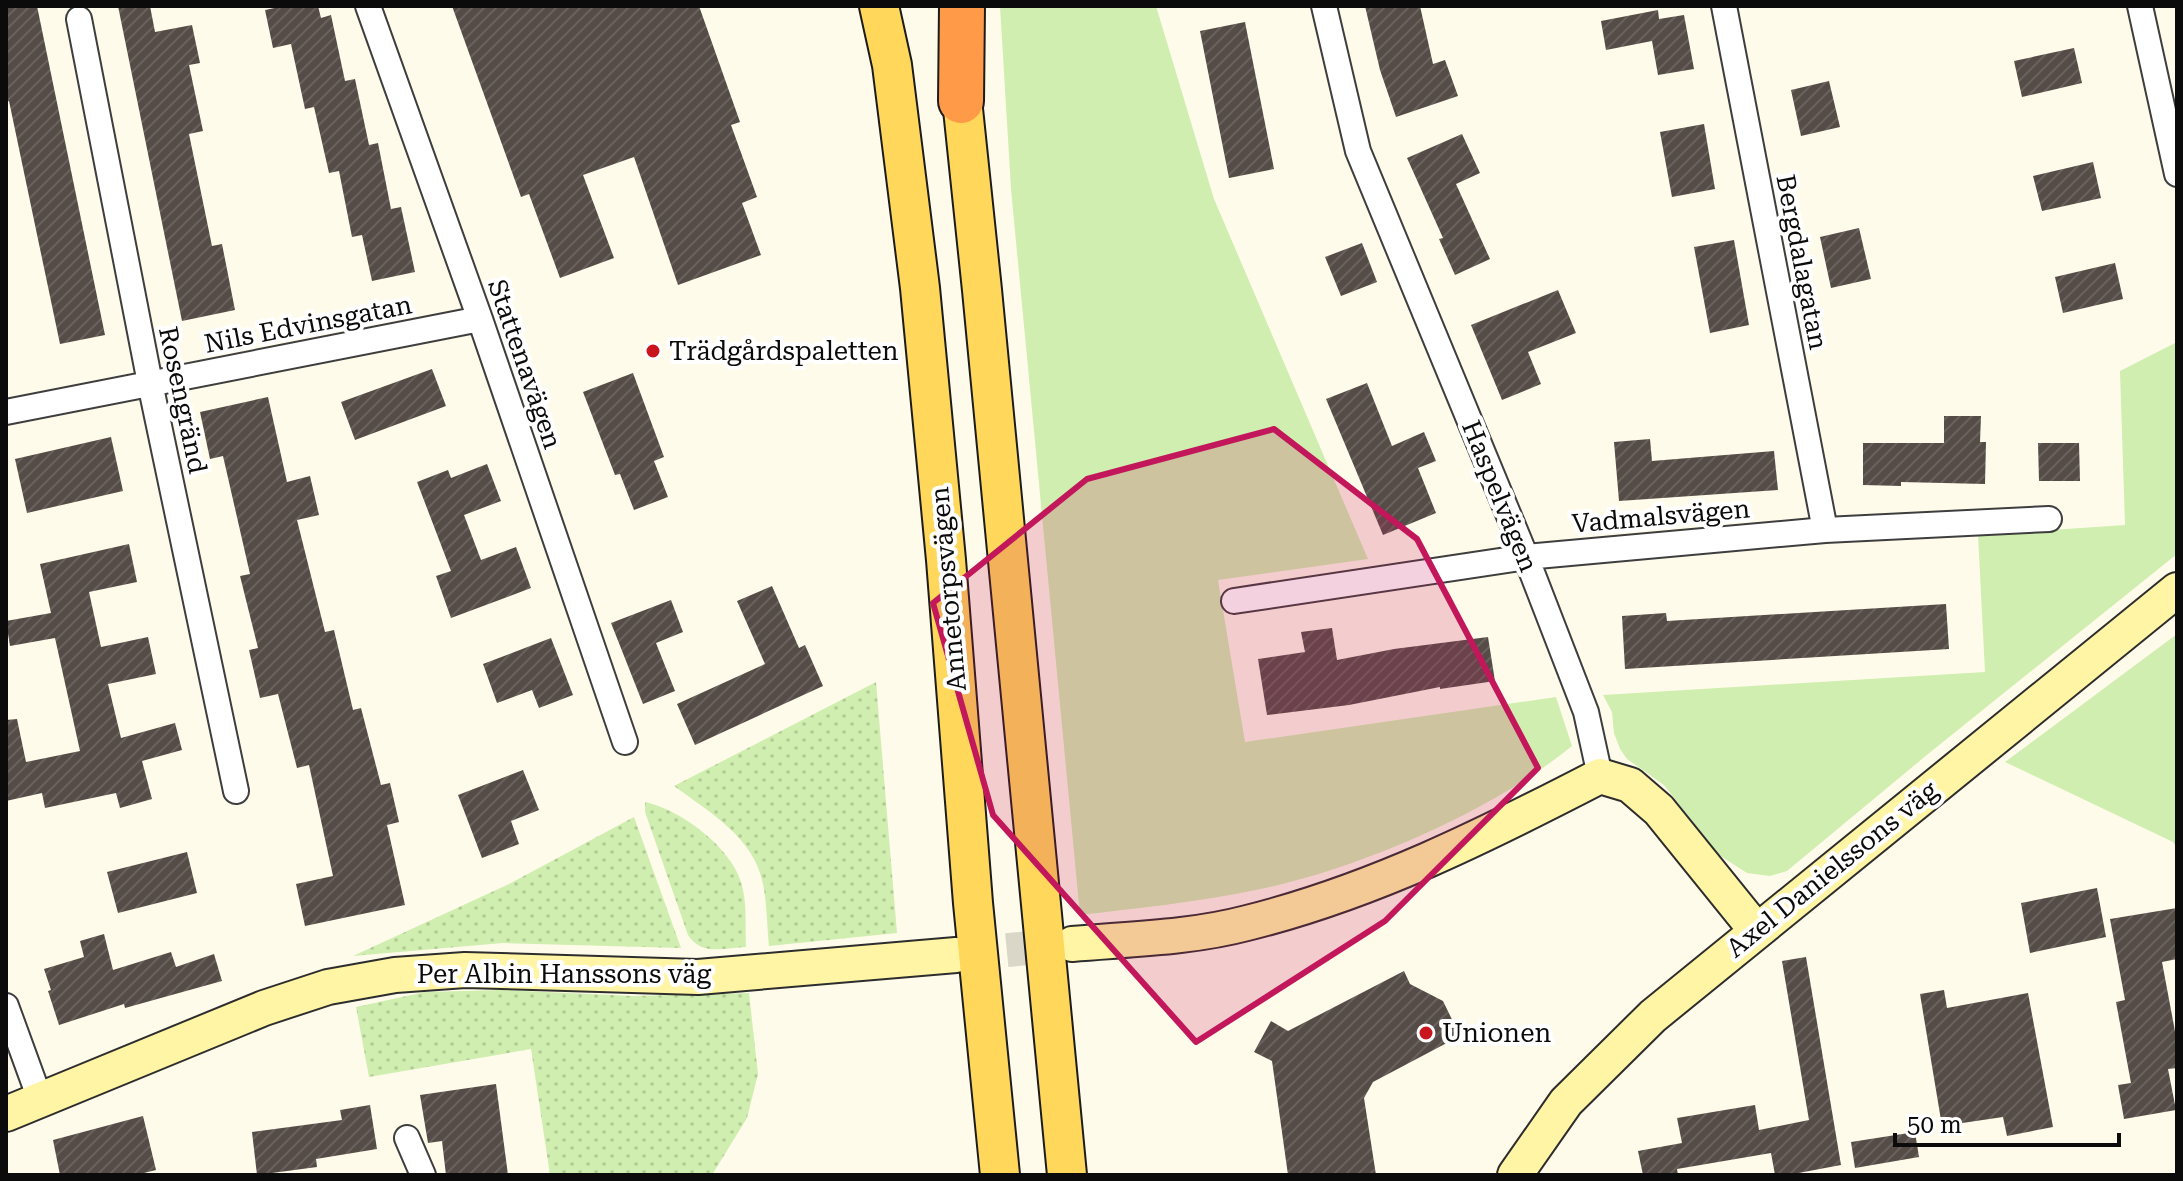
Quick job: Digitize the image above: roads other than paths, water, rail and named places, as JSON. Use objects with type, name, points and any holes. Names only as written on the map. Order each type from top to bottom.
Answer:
[{"type":"highway","points":[[961,101],[962,6]]},
{"type":"main road","name":"Annetorpsvägen","points":[[879,6],[892,65],[920,288],[946,560],[973,903],[1000,1175]]},
{"type":"main road","points":[[953,6],[1067,1175]]},
{"type":"street","name":"Stattenavägen","points":[[368,6],[480,319],[625,742]]},
{"type":"street","name":"Haspelvägen","points":[[1324,6],[1358,151],[1526,557],[1586,712],[1600,776]]},
{"type":"street","name":"Bergdalagatan","points":[[1724,6],[1825,530]]},
{"type":"street","points":[[2140,6],[2177,174]]},
{"type":"street","name":"Rosengränd","points":[[79,19],[150,383],[236,791]]},
{"type":"street","name":"Nils Edvinsgatan","points":[[6,412],[480,319]]},
{"type":"street","name":"Vadmalsvägen","points":[[1234,601],[1526,557],[1825,530],[2049,519]]},
{"type":"street","name":"Axel Danielssons väg","points":[[1515,1175],[1566,1102],[1653,1016],[2177,590]]},
{"type":"street","points":[[1072,944],[1178,936],[1246,924],[1336,897],[1467,844],[1600,776],[1630,785],[1659,810],[1756,930]]},
{"type":"street","name":"Per Albin Hanssons väg","points":[[6,1114],[264,1008],[328,987],[395,975],[465,970],[698,977],[956,955]]},
{"type":"street","points":[[6,1006],[41,1102]]},
{"type":"street","points":[[407,1138],[423,1175]]},
{"type":"tunnel","points":[[956,955],[1071,944]]},
{"type":"place","name":"Trädgårdspaletten","points":[[653,351]]},
{"type":"place","name":"Unionen","points":[[1426,1033]]}]
